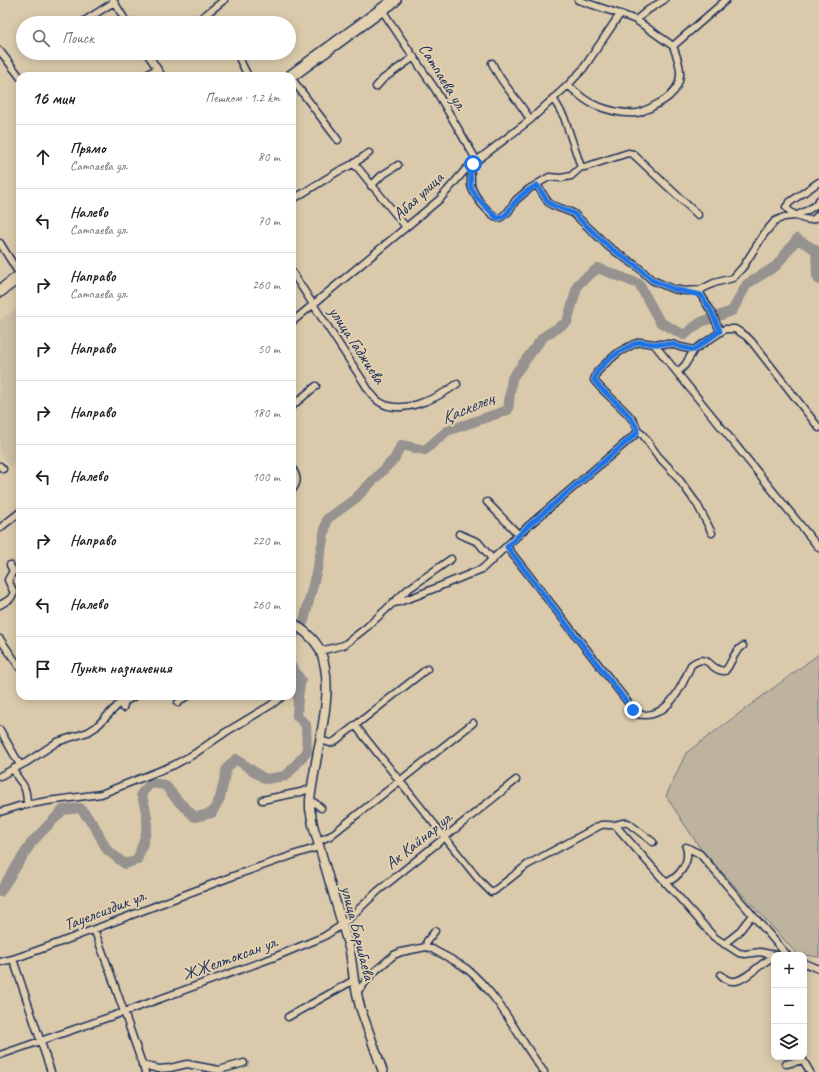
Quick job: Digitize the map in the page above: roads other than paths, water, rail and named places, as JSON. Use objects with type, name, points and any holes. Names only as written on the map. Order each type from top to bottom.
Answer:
[{"type":"highway","points":[[296,72],[395,0]]},
{"type":"highway","points":[[0,291],[16,278]]},
{"type":"street","points":[[204,16],[224,0]]},
{"type":"street","points":[[568,85],[580,96],[594,105],[616,111],[638,114],[667,99],[676,88],[680,76],[679,64],[673,46],[636,20],[578,0]]},
{"type":"street","points":[[636,20],[664,0]]},
{"type":"street","points":[[673,46],[726,0]]},
{"type":"street","points":[[92,16],[114,1],[124,16]]},
{"type":"street","name":"Сатпаева ул.","points":[[382,10],[414,57],[477,161]]},
{"type":"street","name":"Абая улица","points":[[296,319],[440,199],[463,172],[530,120],[568,85],[583,69],[620,14]]},
{"type":"street","points":[[0,51],[16,72]]},
{"type":"street","points":[[376,87],[383,79],[414,57]]},
{"type":"street","points":[[151,60],[159,72]]},
{"type":"street","points":[[240,60],[246,72]]},
{"type":"street","points":[[492,63],[502,82],[530,120]]},
{"type":"street","points":[[151,72],[157,69]]},
{"type":"street","points":[[296,84],[338,140]]},
{"type":"street","points":[[554,98],[564,117],[581,167]]},
{"type":"street","points":[[296,198],[369,153]]},
{"type":"street","points":[[463,172],[477,198],[493,215],[500,218],[508,212],[516,200],[524,193],[549,177],[561,178],[572,176],[581,167],[628,153],[633,154],[698,215]]},
{"type":"street","points":[[353,164],[358,168],[371,186],[406,227]]},
{"type":"street","points":[[371,186],[381,176],[398,166]]},
{"type":"street","points":[[470,166],[471,187]]},
{"type":"street","points":[[795,216],[787,209],[787,204],[819,182]]},
{"type":"street","points":[[537,185],[548,202],[573,213],[609,247],[638,267],[652,280],[673,289],[692,294],[700,292],[714,283],[733,278],[743,267],[764,234],[775,221],[784,217],[795,216],[812,219],[819,214]]},
{"type":"street","points":[[795,216],[808,210],[817,204],[819,200]]},
{"type":"street","points":[[0,243],[16,269]]},
{"type":"street","name":"улица Гаджиева","points":[[296,278],[372,396],[382,403],[393,407],[412,406],[442,393],[457,384]]},
{"type":"street","points":[[700,292],[720,331]]},
{"type":"street","points":[[678,372],[685,366],[694,350],[720,331],[730,328],[740,331],[752,342],[819,428]]},
{"type":"street","points":[[694,350],[672,344],[640,342],[628,346],[606,362],[595,376],[594,380],[630,417],[638,431],[675,474],[697,504],[712,533]]},
{"type":"street","points":[[654,344],[819,548]]},
{"type":"street","points":[[296,403],[316,386]]},
{"type":"street","points":[[394,603],[478,572],[638,431]]},
{"type":"street","points":[[488,502],[519,535]]},
{"type":"street","points":[[0,528],[16,515]]},
{"type":"street","points":[[459,534],[478,542],[493,560]]},
{"type":"street","points":[[507,547],[637,714],[649,715],[663,709],[671,703],[678,693],[691,665],[694,663],[704,660],[708,661],[718,670],[725,670],[729,666],[734,654],[743,646]]},
{"type":"street","points":[[320,651],[344,645],[394,603],[407,590],[451,559]]},
{"type":"street","points":[[0,605],[13,596],[14,593],[8,581],[8,578],[13,571],[10,565]]},
{"type":"street","name":"улица Барибаева","points":[[296,625],[311,637],[320,651],[326,670],[327,684],[320,740],[310,799],[310,809],[318,844],[350,951],[360,1007],[383,1072]]},
{"type":"street","points":[[1,642],[16,663]]},
{"type":"street","points":[[320,740],[330,743],[334,742],[427,669]]},
{"type":"street","points":[[0,776],[27,762],[57,742],[88,732],[96,727],[109,712],[124,700]]},
{"type":"street","points":[[123,708],[126,700]]},
{"type":"street","points":[[0,812],[60,799],[101,794],[174,765],[194,754],[278,700]]},
{"type":"street","name":"Тауелсиздик ул.","points":[[0,962],[13,959],[94,930],[236,875],[298,853],[318,844],[401,781],[473,723]]},
{"type":"street","points":[[355,725],[488,890],[492,892],[527,865],[601,825],[628,823],[653,842]]},
{"type":"street","points":[[0,730],[20,765]]},
{"type":"street","points":[[14,768],[17,779],[23,784],[26,793],[27,805]]},
{"type":"street","name":"Ак Кайнар ул.","points":[[342,925],[369,898],[516,780]]},
{"type":"street","points":[[262,800],[301,792],[312,788]]},
{"type":"street","points":[[310,799],[322,808]]},
{"type":"street","points":[[614,825],[714,937],[739,953],[745,954],[760,952],[771,955]]},
{"type":"street","points":[[665,883],[674,878],[686,863],[688,851],[686,846],[700,854],[785,952]]},
{"type":"street","points":[[724,944],[738,933],[752,915]]},
{"type":"street","name":"ЖЖелтоксан ул.","points":[[0,1055],[124,1012],[312,942],[342,925]]},
{"type":"street","points":[[94,930],[145,1072]]},
{"type":"street","points":[[426,947],[427,942],[435,931]]},
{"type":"street","points":[[357,992],[374,972],[394,955],[401,952],[426,947],[432,948],[466,969],[490,994],[544,1072]]},
{"type":"street","points":[[13,959],[51,1072]]},
{"type":"street","points":[[721,976],[732,981],[739,980],[771,959]]},
{"type":"street","points":[[807,964],[819,969]]},
{"type":"street","points":[[288,1017],[354,980]]},
{"type":"street","points":[[503,1011],[509,1007]]},
{"type":"street","points":[[786,1064],[802,1060],[810,1072]]},
{"type":"street","points":[[142,1065],[159,1069],[187,1064],[219,1070],[244,1063]]},
{"type":"waterway","name":"Қаскелең","points":[[301,625],[304,621],[318,565],[327,519],[355,499],[395,458],[401,445],[425,450],[447,431],[508,410],[512,378],[543,337],[567,322],[578,284],[598,268],[639,284],[660,322],[684,335],[701,322],[732,311],[747,284],[776,266],[797,239],[816,250],[817,276],[819,280]]},
{"type":"waterway","name":"Қаскелең","points":[[0,892],[32,842],[63,810],[80,808],[94,825],[107,850],[125,864],[137,860],[146,835],[147,821],[141,794],[151,783],[165,785],[178,801],[195,817],[212,813],[220,798],[227,768],[236,759],[265,779],[286,776],[307,752],[306,725],[297,716],[301,680],[296,673]]}]
